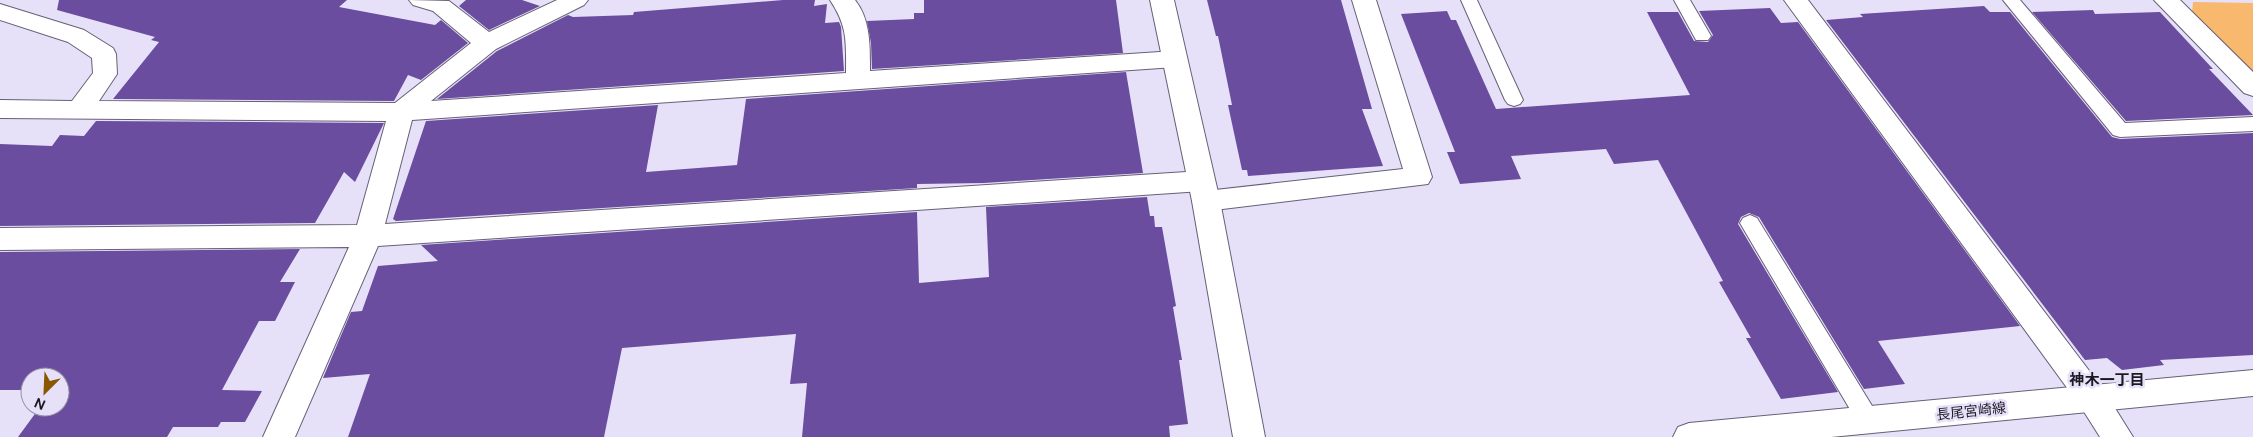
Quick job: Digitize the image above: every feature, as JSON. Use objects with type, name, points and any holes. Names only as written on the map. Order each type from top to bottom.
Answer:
[{"type":"street","points":[[421,0],[441,6],[487,43]]},
{"type":"street","points":[[279,437],[368,236],[401,112],[487,43],[576,0]]},
{"type":"street","points":[[842,0],[848,5],[855,25],[858,80]]},
{"type":"street","points":[[1162,0],[1204,191],[1249,437]]},
{"type":"street","points":[[0,239],[368,236],[1204,191],[1419,177],[1364,0]]},
{"type":"street","points":[[1796,0],[2092,398],[2117,437]]},
{"type":"street","points":[[2166,0],[2253,87]]},
{"type":"street","points":[[0,12],[76,36],[104,54],[105,74],[80,110]]},
{"type":"street","points":[[0,109],[401,112],[1175,59]]},
{"type":"street","name":"長尾宮崎線","points":[[1689,437],[1869,422],[2253,383]]},
{"type":"lane","points":[[1469,0],[1514,100]]},
{"type":"lane","points":[[1682,0],[1702,36]]},
{"type":"lane","points":[[2011,0],[2120,130],[2253,124]]},
{"type":"lane","points":[[1750,223],[1869,422]]},
{"type":"shaded area","points":[[2193,2],[2253,3],[2253,72],[2192,13]]},
{"type":"building","points":[[59,0],[347,0],[339,7],[435,25],[441,20],[468,43],[421,80],[408,75],[394,101],[113,99],[159,42],[151,40],[155,37],[57,10]]},
{"type":"building","points":[[466,0],[522,0],[540,6],[489,30],[459,6]]},
{"type":"building","points":[[783,0],[815,0],[814,6],[827,4],[825,23],[839,22],[841,27],[844,71],[437,99],[497,51],[568,15],[573,17],[633,15],[634,12]]},
{"type":"building","points":[[924,0],[1116,0],[1123,53],[872,69],[871,43],[867,21],[914,19],[914,13],[924,13]]},
{"type":"building","points":[[1207,0],[1341,0],[1372,109],[1362,109],[1383,166],[1248,176],[1247,170],[1242,170],[1228,105],[1232,105],[1218,36],[1216,36]]},
{"type":"building","points":[[1984,6],[1990,12],[2010,12],[2112,137],[2120,139],[2253,133],[2253,355],[2160,360],[2164,365],[2122,370],[2107,358],[2085,360],[1826,20],[1863,17],[1860,14]]},
{"type":"building","points":[[1770,8],[1781,23],[1798,22],[2020,326],[1878,341],[1905,384],[1864,389],[1759,217],[1749,213],[1741,217],[1738,224],[1838,392],[1781,399],[1746,338],[1751,338],[1719,282],[1723,281],[1658,160],[1614,164],[1606,149],[1511,156],[1521,179],[1460,184],[1447,152],[1455,152],[1401,14],[1447,11],[1451,20],[1456,20],[1496,109],[1690,95],[1647,12],[1678,12],[1694,41],[1708,42],[1713,35],[1699,11]]},
{"type":"building","points":[[2093,10],[2095,14],[2160,12],[2213,69],[2209,69],[2253,115],[2126,121],[2032,12]]},
{"type":"building","points":[[1126,72],[1143,173],[984,183],[917,184],[917,188],[396,221],[393,219],[426,121],[658,105],[646,172],[737,165],[746,99]]},
{"type":"building","points":[[96,121],[384,123],[355,182],[344,172],[315,223],[0,226],[0,144],[52,146],[60,135],[84,136]]},
{"type":"building","points":[[1147,197],[1150,216],[1154,216],[1155,227],[1162,227],[1176,306],[1173,307],[1182,360],[1179,360],[1188,424],[1169,426],[1170,437],[802,437],[807,383],[790,384],[796,334],[622,348],[604,437],[348,437],[370,374],[323,378],[351,312],[362,311],[378,266],[438,261],[421,245],[917,212],[919,283],[989,277],[986,207]]},
{"type":"building","points":[[300,249],[280,282],[295,282],[275,321],[259,321],[222,390],[262,391],[245,422],[221,422],[218,427],[173,427],[167,437],[18,437],[33,417],[70,417],[70,367],[20,367],[20,390],[0,390],[0,252]]},
{"type":"district","name":"神木一丁目","points":[[2107,380]]}]
